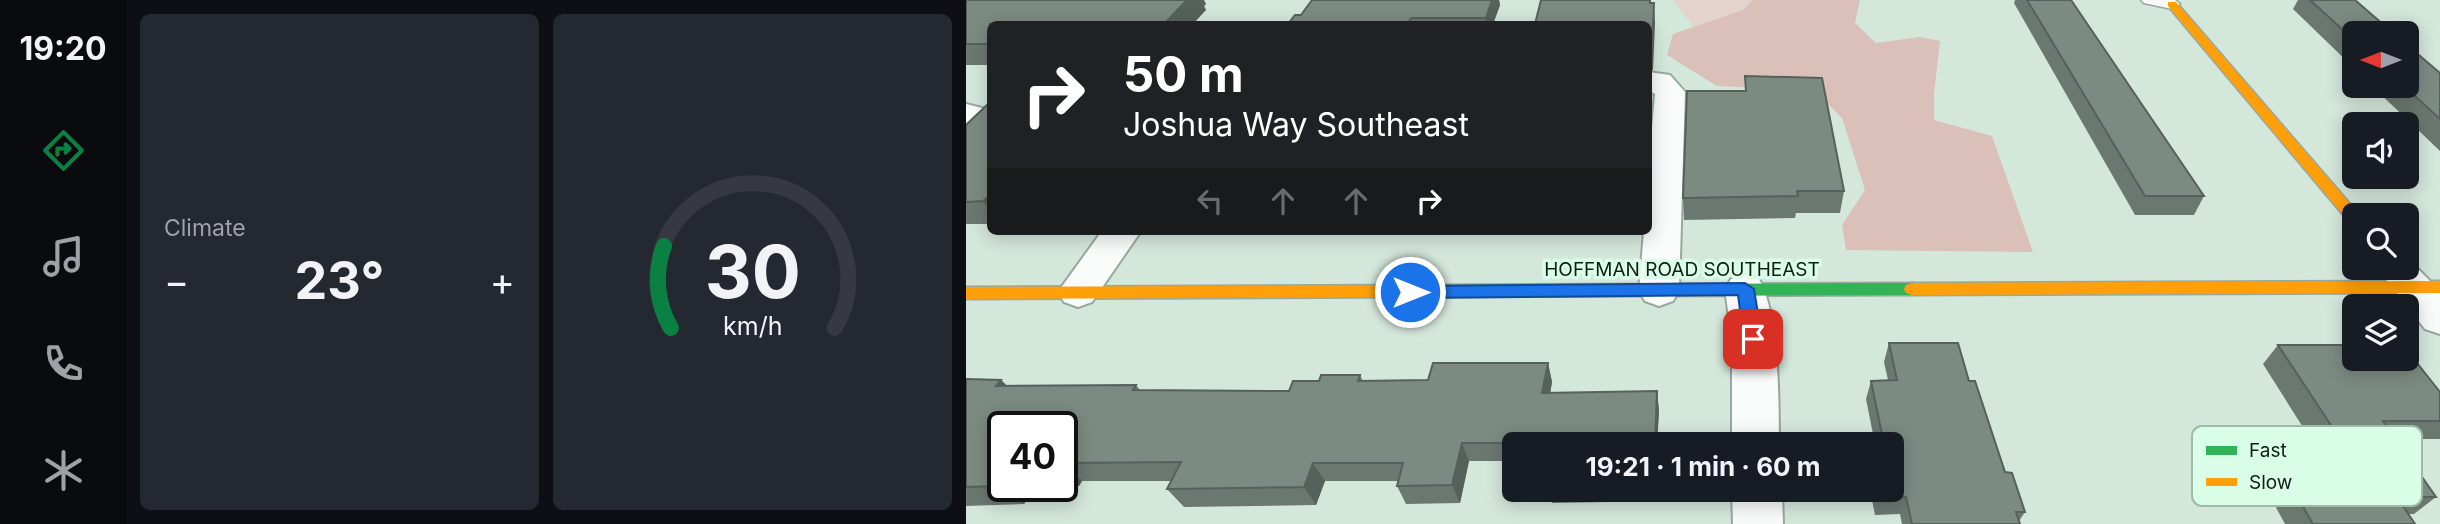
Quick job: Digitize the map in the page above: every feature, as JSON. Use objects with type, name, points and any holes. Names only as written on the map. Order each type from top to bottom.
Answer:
[{"type":"street","points":[[2172,4],[2342,204]]},
{"type":"street","points":[[1652,80],[1659,81],[1670,92],[1658,291]]},
{"type":"street","points":[[966,113],[975,119],[987,119]]},
{"type":"street","points":[[1078,292],[1119,235]]},
{"type":"street","points":[[2416,280],[2440,318]]},
{"type":"street","name":"HOFFMAN ROAD SOUTHEAST","points":[[966,293],[1658,291],[2416,280]]},
{"type":"street","points":[[1745,289],[1753,339],[1756,432]]},
{"type":"street","points":[[1757,502],[1758,524]]},
{"type":"lane","points":[[2149,0],[2172,4]]},
{"type":"shaded area","points":[[1673,0],[1753,0],[1743,10],[1694,27]]},
{"type":"shaded area","points":[[1753,0],[1860,0],[1855,23],[1876,43],[1920,37],[1940,41],[1934,120],[1992,136],[2033,252],[1846,250],[1842,225],[1865,190],[1842,118],[1815,91],[1717,86],[1667,55],[1673,34],[1743,10]]},
{"type":"building","points":[[966,0],[1187,0],[1167,21],[987,21],[987,44],[966,44]]},
{"type":"building","points":[[1312,0],[1492,0],[1486,18],[1290,21],[1295,15],[1301,15]]},
{"type":"building","points":[[1541,0],[1650,0],[1650,3],[1654,3],[1652,49],[1652,21],[1536,21]]},
{"type":"building","points":[[2027,0],[2071,0],[2204,196],[2145,196]]},
{"type":"building","points":[[2310,0],[2355,0],[2379,21],[2342,21],[2342,29]]},
{"type":"building","points":[[2419,55],[2440,73],[2440,119],[2417,98]]},
{"type":"building","points":[[1745,76],[1822,78],[1844,191],[1797,191],[1798,196],[1683,198],[1687,91],[1746,91]]},
{"type":"building","points":[[987,105],[987,198],[983,201],[966,202],[966,125]]},
{"type":"building","points":[[1889,343],[1958,343],[1969,381],[1975,381],[2005,472],[2012,473],[2025,512],[2016,512],[2020,524],[1912,524],[1904,497],[1904,432],[1882,432],[1871,381],[1897,380]]},
{"type":"building","points":[[2278,345],[2342,345],[2342,371],[2419,371],[2419,366],[2440,392],[2440,421],[2383,421],[2386,426],[2331,426]]},
{"type":"building","points":[[1433,363],[1548,363],[1542,393],[1657,391],[1655,432],[1502,432],[1502,443],[1462,443],[1452,485],[1397,486],[1403,463],[1313,463],[1304,487],[1167,489],[1181,462],[1078,463],[1078,411],[987,411],[987,486],[966,487],[966,379],[1001,380],[996,386],[1136,385],[1133,390],[1289,391],[1293,381],[1319,381],[1321,375],[1360,375],[1358,381],[1428,380]]},
{"type":"building","points":[[2422,477],[2436,497],[2422,497]]},
{"type":"building","points":[[2303,506],[2403,506],[2415,524],[2313,524]]},
{"type":"traffic: fast","points":[[1424,291],[1912,289]]},
{"type":"traffic: slow","points":[[2172,4],[2342,204]]},
{"type":"traffic: slow","points":[[1912,289],[2440,287]]},
{"type":"traffic: slow","points":[[966,293],[1424,291]]},
{"type":"route","points":[[1410,292],[1745,289],[1753,339]]}]
